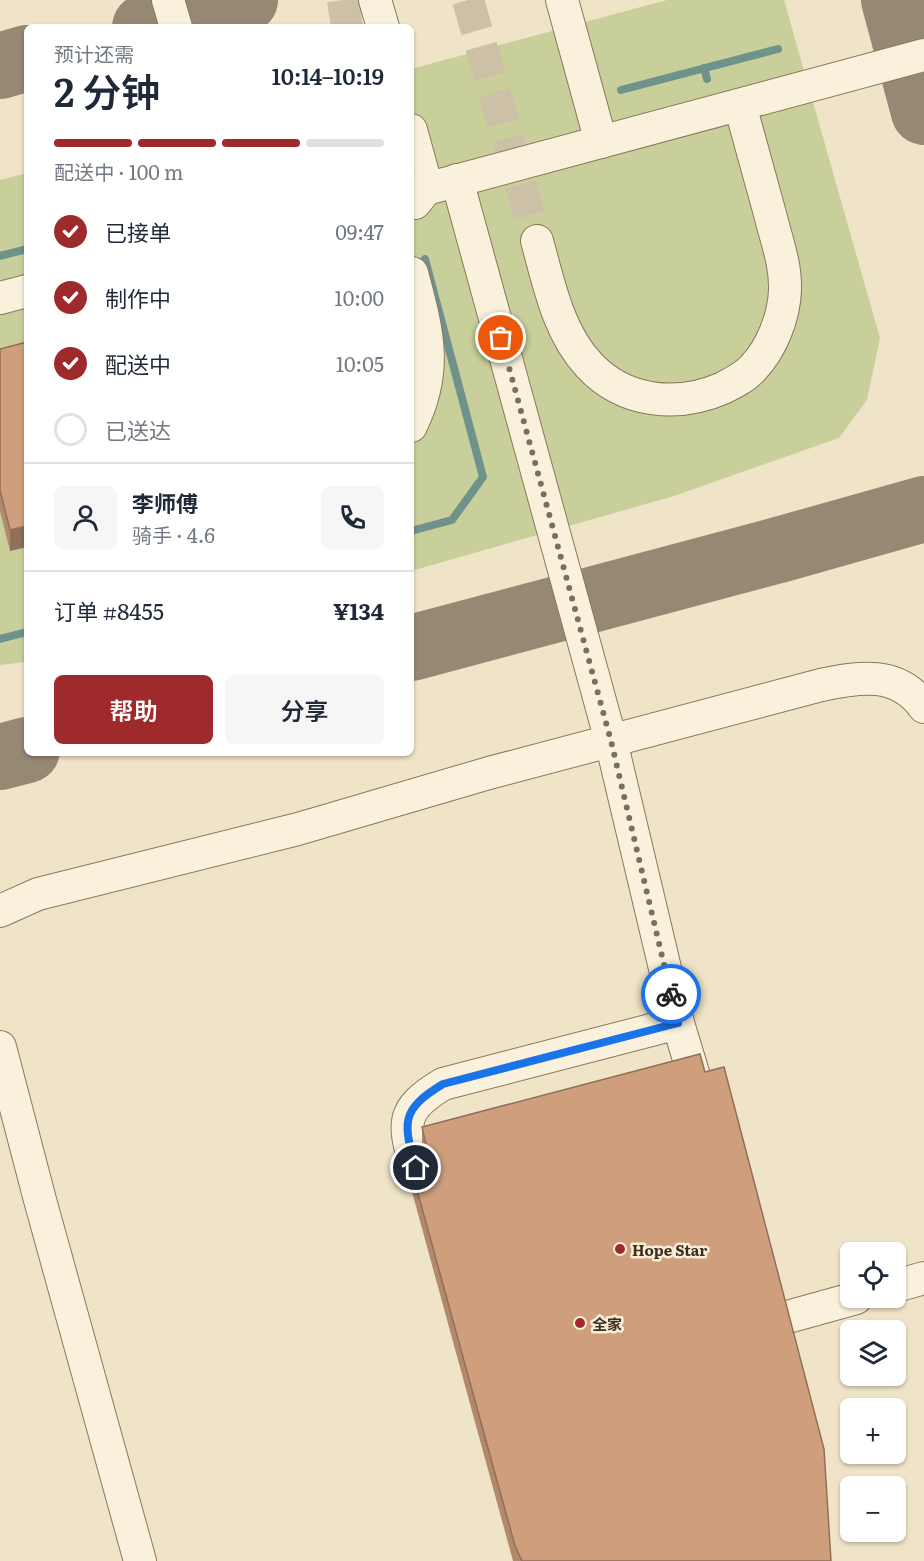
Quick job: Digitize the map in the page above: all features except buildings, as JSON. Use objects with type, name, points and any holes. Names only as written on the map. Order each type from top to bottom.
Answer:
[{"type":"lane","points":[[168,0],[175,24]]},
{"type":"lane","points":[[375,0],[382,24]]},
{"type":"lane","points":[[562,0],[601,142]]},
{"type":"lane","points":[[414,170],[416,196],[457,180],[924,56]]},
{"type":"lane","points":[[537,241],[561,321],[589,366],[607,381],[629,393],[652,399],[679,400],[707,395],[734,383],[753,369],[769,347],[781,317],[785,289],[782,260],[740,105]]},
{"type":"lane","points":[[457,180],[611,741],[678,1023],[694,1076]]},
{"type":"lane","points":[[414,281],[429,352],[427,378],[420,407],[414,420]]},
{"type":"lane","points":[[0,298],[24,292]]},
{"type":"lane","points":[[0,911],[38,894],[298,829],[489,773],[851,679],[879,678],[903,687],[918,698],[924,707]]},
{"type":"lane","points":[[416,1168],[408,1139],[408,1122],[413,1107],[443,1084],[678,1023]]},
{"type":"lane","points":[[0,1047],[140,1561]]},
{"type":"lane","points":[[906,1283],[924,1278]]},
{"type":"lane","points":[[784,1318],[840,1302]]},
{"type":"green space","points":[[667,0],[784,0],[880,338],[867,400],[839,438],[674,496],[414,570],[414,68]]},
{"type":"green space","points":[[24,174],[24,662],[0,665],[0,180]]},
{"type":"waterway","points":[[621,90],[778,49]]},
{"type":"waterway","points":[[704,68],[707,79]]},
{"type":"waterway","points":[[0,256],[24,250]]},
{"type":"waterway","points":[[414,530],[452,520],[483,477],[425,259]]},
{"type":"waterway","points":[[0,639],[24,633]]},
{"type":"taxiway","points":[[156,24],[245,0]]},
{"type":"taxiway","points":[[894,0],[924,112]]},
{"type":"taxiway","points":[[0,66],[24,59]]},
{"type":"taxiway","points":[[414,647],[924,509]]},
{"type":"taxiway","points":[[0,757],[24,751]]},
{"type":"tunnel","points":[[343,0],[347,24]]},
{"type":"tunnel","points":[[468,0],[537,241]]},
{"type":"way so far","points":[[501,338],[611,741],[671,994]]},
{"type":"place","name":"Hope Star","points":[[620,1249]]},
{"type":"place","name":"全家","points":[[580,1323]]},
{"type":"route","points":[[416,1168],[408,1139],[408,1122],[413,1107],[427,1094],[443,1084],[678,1023],[671,994]]}]
